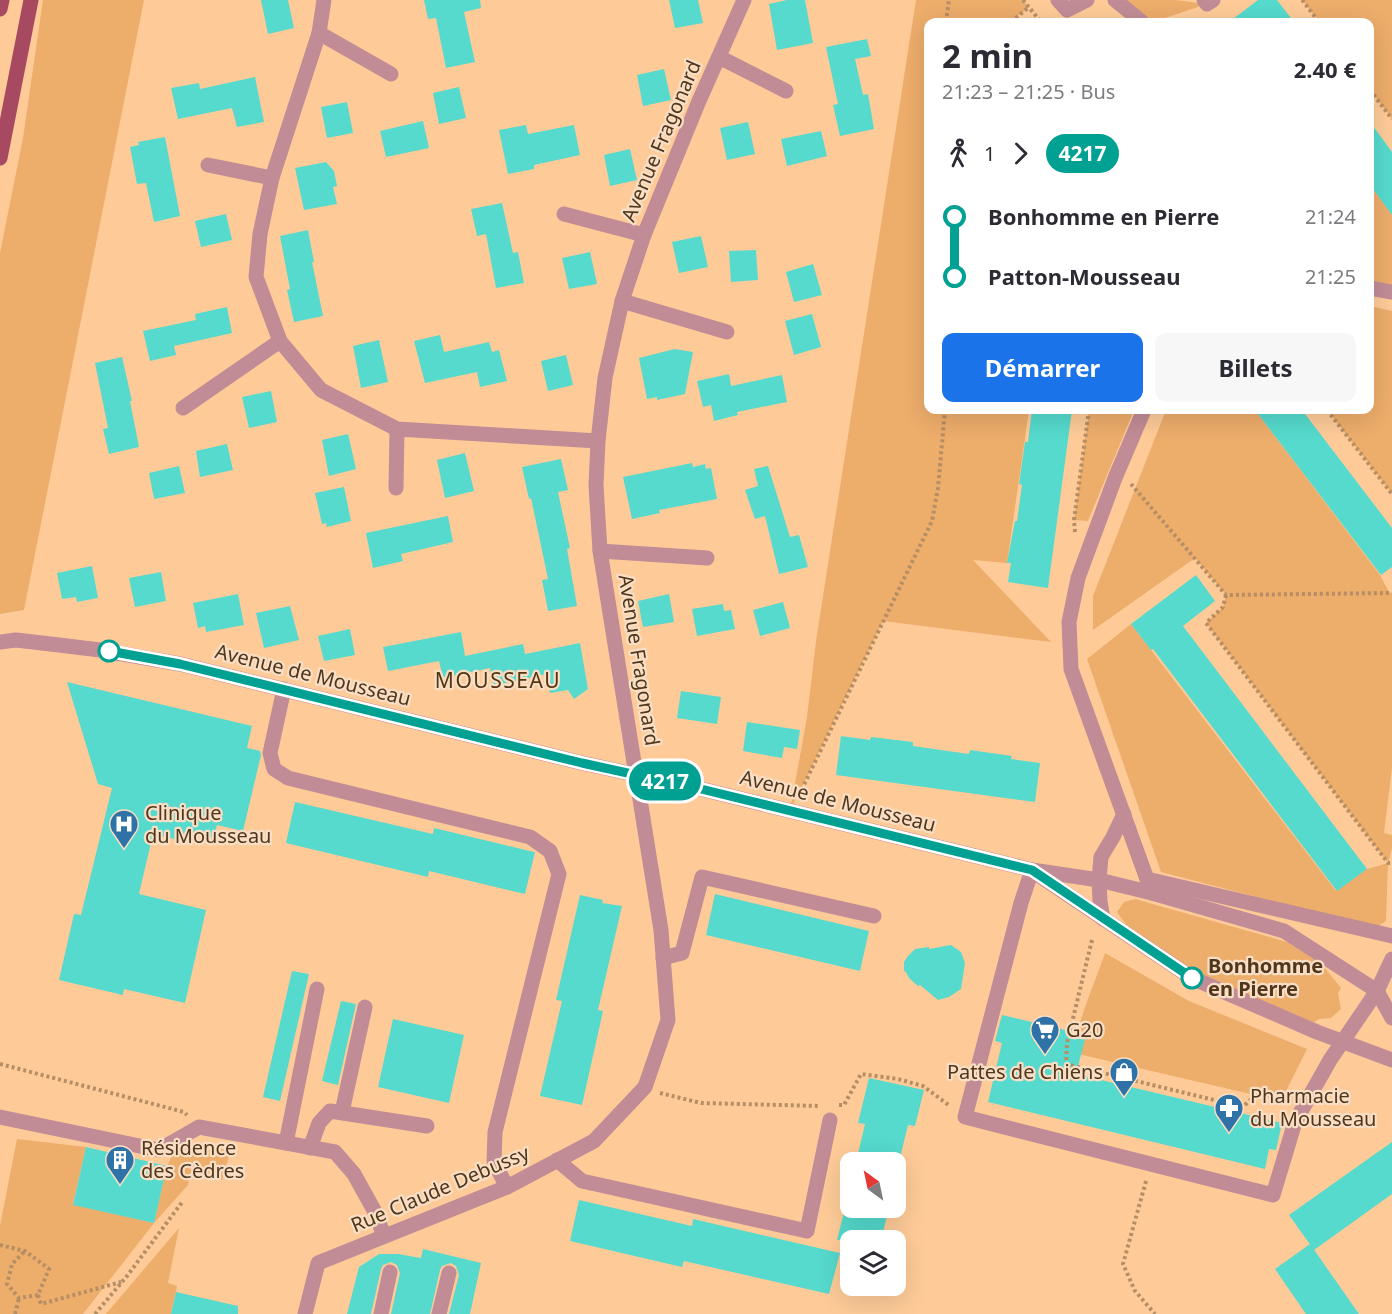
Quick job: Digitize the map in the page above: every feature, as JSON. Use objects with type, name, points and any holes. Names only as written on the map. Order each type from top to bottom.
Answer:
[{"type":"main road","points":[[0,9],[2,0]]},
{"type":"main road","points":[[0,158],[31,0]]},
{"type":"street","points":[[324,0],[319,33],[272,177],[260,234],[256,277],[280,341],[321,390],[397,429],[598,441]]},
{"type":"street","name":"Avenue Fragonard","points":[[636,775],[600,551],[596,485],[605,378],[622,301],[644,235],[699,101],[744,0]]},
{"type":"street","points":[[1059,0],[1067,10],[1087,0]]},
{"type":"street","points":[[1115,0],[1137,18]]},
{"type":"street","points":[[1204,0],[1207,4],[1213,0]]},
{"type":"street","points":[[319,33],[391,74]]},
{"type":"street","points":[[719,57],[786,91]]},
{"type":"street","points":[[208,165],[272,177]]},
{"type":"street","points":[[564,214],[644,235]]},
{"type":"street","points":[[1374,289],[1392,292]]},
{"type":"street","points":[[622,301],[727,332]]},
{"type":"street","points":[[183,408],[280,341]]},
{"type":"street","points":[[1142,414],[1078,578],[1069,622],[1071,669],[1149,886],[1392,936]]},
{"type":"street","points":[[396,488],[397,429]]},
{"type":"street","name":"Avenue Fragonard","points":[[600,551],[707,558]]},
{"type":"street","name":"Avenue de Mousseau","points":[[0,642],[16,640],[100,650],[180,664],[1032,870],[1149,886],[1284,931],[1377,992],[1392,1018]]},
{"type":"street","points":[[284,689],[270,753],[274,769],[288,778],[530,837],[550,851],[559,874],[495,1132],[494,1162],[507,1187]]},
{"type":"street","name":"Rue Claude Debussy","points":[[305,1314],[318,1263],[507,1187],[594,1141],[645,1087],[668,1020],[661,930],[636,775]]},
{"type":"street","points":[[1103,920],[1099,880],[1101,857],[1124,814]]},
{"type":"street","points":[[1032,870],[1021,903],[965,1117],[1273,1195],[1295,1122],[1330,1060],[1377,992],[1392,959]]},
{"type":"street","name":"Avenue de Mousseau","points":[[1032,870],[1192,978],[1342,1042],[1392,1060]]},
{"type":"street","points":[[663,958],[682,953],[702,877],[874,916]]},
{"type":"street","points":[[286,1143],[317,989]]},
{"type":"street","points":[[342,1112],[365,1007]]},
{"type":"street","points":[[310,1148],[319,1123],[330,1111],[427,1126]]},
{"type":"street","points":[[557,1160],[582,1181],[807,1231],[831,1112]]},
{"type":"street","points":[[0,1117],[159,1150],[199,1127],[335,1152],[354,1174],[375,1212],[384,1236]]},
{"type":"street","points":[[381,1314],[390,1272]]},
{"type":"street","points":[[439,1314],[449,1272]]},
{"type":"path","points":[[947,18],[949,0]]},
{"type":"path","points":[[1023,0],[1038,18]]},
{"type":"path","points":[[1302,0],[1316,18]]},
{"type":"path","points":[[1016,18],[1029,7]]},
{"type":"path","points":[[1374,95],[1392,119]]},
{"type":"path","points":[[790,812],[932,521],[938,488],[945,414]]},
{"type":"path","points":[[1076,543],[1074,520],[1088,414]]},
{"type":"path","points":[[1330,414],[1392,494]]},
{"type":"path","points":[[1119,470],[1226,595]]},
{"type":"path","points":[[1226,595],[1392,593]]},
{"type":"path","points":[[1226,595],[1223,607],[1206,623],[1388,862],[1392,863]]},
{"type":"path","points":[[1092,940],[1067,1043],[1066,1064],[1243,1107],[1251,1099]]},
{"type":"path","points":[[0,1064],[184,1112],[199,1127]]},
{"type":"path","points":[[831,1112],[844,1105],[861,1074],[898,1079],[923,1086],[965,1117]]},
{"type":"path","points":[[645,1087],[661,1094],[701,1102],[820,1106]]},
{"type":"path","points":[[1152,1164],[1123,1264],[1135,1291],[1155,1314]]},
{"type":"path","points":[[95,1314],[183,1201]]},
{"type":"path","points":[[0,1245],[25,1251],[49,1269],[38,1295],[41,1304],[122,1282]]},
{"type":"path","points":[[15,1314],[18,1298],[7,1284],[12,1264],[25,1251]]},
{"type":"path","points":[[18,1298],[38,1295]]},
{"type":"shaded area","points":[[43,0],[144,0],[24,610],[0,614],[0,253],[23,138]]},
{"type":"shaded area","points":[[916,0],[1023,0],[1029,7],[1016,18],[924,18],[924,414],[1028,414],[1007,563],[973,560],[1051,642],[883,621],[790,811],[807,717],[816,641]]},
{"type":"shaded area","points":[[1115,0],[1175,0],[1207,4],[1165,18],[1137,18]]},
{"type":"shaded area","points":[[1302,0],[1392,0],[1392,119],[1374,95],[1374,18],[1316,18]]},
{"type":"shaded area","points":[[1374,190],[1392,215],[1392,292],[1374,289]]},
{"type":"shaded area","points":[[1374,307],[1392,311],[1392,494],[1330,414],[1374,414]]},
{"type":"shaded area","points":[[1088,414],[1132,414],[1088,521],[1074,520]]},
{"type":"shaded area","points":[[1164,414],[1258,414],[1380,575],[1389,592],[1392,593],[1392,768],[1384,833],[1392,835],[1392,848],[1388,863],[1206,623],[1223,607],[1226,595],[1195,558],[1093,630],[1093,596]]},
{"type":"shaded area","points":[[1131,624],[1336,891],[1367,869],[1388,863],[1386,921],[1375,928],[1161,872],[1087,659]]},
{"type":"shaded area","points":[[1135,899],[1287,942],[1320,962],[1341,988],[1338,993],[1341,1009],[1331,1018],[1319,1019],[1313,1023],[1196,972],[1127,926],[1117,912],[1124,902]]},
{"type":"shaded area","points":[[1105,953],[1189,1001],[1307,1049],[1281,1101],[1074,1053],[1082,1016]]},
{"type":"shaded area","points":[[17,1139],[86,1147],[73,1204],[154,1223],[83,1314],[0,1314],[0,1226]]},
{"type":"shaded area","points":[[231,1149],[222,1180],[190,1174],[188,1185],[154,1223],[167,1166],[174,1152]]},
{"type":"shaded area","points":[[179,1228],[168,1283],[177,1286],[171,1314],[106,1314]]},
{"type":"building","points":[[261,0],[288,0],[294,28],[268,34]]},
{"type":"building","points":[[424,0],[480,0],[481,8],[464,12],[475,62],[446,68],[436,18],[428,19]]},
{"type":"building","points":[[669,0],[698,0],[703,23],[675,28]]},
{"type":"building","points":[[787,0],[805,0],[813,43],[777,50],[769,4]]},
{"type":"building","points":[[1258,0],[1277,0],[1291,18],[1234,18]]},
{"type":"building","points":[[867,39],[871,56],[855,59],[863,95],[868,94],[874,129],[840,136],[833,105],[838,104],[826,47]]},
{"type":"building","points":[[664,69],[671,100],[643,106],[637,75]]},
{"type":"building","points":[[255,77],[264,122],[237,127],[232,108],[178,119],[171,88],[199,83],[200,89]]},
{"type":"building","points":[[459,87],[466,118],[439,124],[433,93]]},
{"type":"building","points":[[347,102],[353,133],[327,138],[321,107]]},
{"type":"building","points":[[423,121],[429,148],[386,157],[380,131]]},
{"type":"building","points":[[748,122],[755,154],[727,160],[720,128]]},
{"type":"building","points":[[526,125],[528,134],[574,125],[580,155],[534,165],[534,169],[508,174],[499,130]]},
{"type":"building","points":[[1374,127],[1392,152],[1392,215],[1374,190]]},
{"type":"building","points":[[821,131],[827,156],[787,166],[781,139]]},
{"type":"building","points":[[165,137],[180,216],[154,222],[146,183],[137,184],[130,147],[139,145],[138,142]]},
{"type":"building","points":[[630,149],[637,180],[610,186],[604,155]]},
{"type":"building","points":[[326,162],[334,171],[337,186],[333,187],[337,204],[304,210],[295,168]]},
{"type":"building","points":[[502,203],[513,253],[518,252],[524,283],[496,288],[486,234],[477,236],[471,209]]},
{"type":"building","points":[[226,214],[232,240],[201,247],[195,221]]},
{"type":"building","points":[[308,230],[323,316],[294,322],[280,236]]},
{"type":"building","points":[[701,236],[708,267],[679,273],[672,242]]},
{"type":"building","points":[[756,250],[758,280],[731,282],[729,251]]},
{"type":"building","points":[[590,252],[597,284],[569,289],[562,258]]},
{"type":"building","points":[[813,264],[822,295],[794,302],[786,272]]},
{"type":"building","points":[[227,307],[232,333],[174,346],[176,355],[150,361],[143,331],[196,320],[195,314]]},
{"type":"building","points":[[812,314],[821,347],[794,355],[785,321]]},
{"type":"building","points":[[440,335],[444,352],[489,342],[492,352],[499,350],[507,381],[480,387],[477,372],[425,383],[414,341]]},
{"type":"building","points":[[379,340],[388,382],[361,388],[353,346]]},
{"type":"building","points":[[675,349],[693,352],[685,394],[657,400],[657,397],[647,399],[639,358]]},
{"type":"building","points":[[566,355],[573,385],[548,391],[541,361]]},
{"type":"building","points":[[122,357],[139,447],[109,454],[103,429],[108,428],[95,363]]},
{"type":"building","points":[[729,374],[731,386],[782,375],[787,402],[737,412],[738,415],[714,421],[711,405],[703,407],[697,381]]},
{"type":"building","points":[[271,391],[277,422],[249,428],[242,397]]},
{"type":"building","points":[[1032,414],[1071,414],[1048,588],[1008,582],[1011,563],[1007,563],[1015,521],[1017,521],[1025,442],[1028,442]]},
{"type":"building","points":[[1258,414],[1305,414],[1392,528],[1392,567],[1381,575]]},
{"type":"building","points":[[348,434],[356,469],[329,476],[322,440]]},
{"type":"building","points":[[227,444],[233,470],[200,477],[196,451]]},
{"type":"building","points":[[465,453],[474,491],[445,498],[437,460]]},
{"type":"building","points":[[561,459],[568,490],[558,492],[570,548],[567,549],[577,606],[548,611],[542,580],[548,579],[522,467]]},
{"type":"building","points":[[692,463],[693,467],[705,464],[706,469],[711,468],[717,499],[659,510],[660,513],[632,519],[623,477]]},
{"type":"building","points":[[179,466],[185,493],[154,499],[149,473]]},
{"type":"building","points":[[768,466],[790,537],[799,535],[808,567],[779,574],[765,516],[755,519],[745,490],[758,486],[754,469]]},
{"type":"building","points":[[344,487],[351,521],[327,527],[326,523],[322,524],[315,493]]},
{"type":"building","points":[[448,516],[453,542],[401,554],[403,561],[373,568],[366,533]]},
{"type":"building","points":[[92,566],[98,598],[77,602],[76,597],[62,599],[57,573]]},
{"type":"building","points":[[161,572],[166,601],[135,607],[129,578]]},
{"type":"building","points":[[1196,575],[1215,601],[1183,626],[1367,869],[1337,891],[1153,649],[1151,650],[1131,624]]},
{"type":"building","points":[[238,594],[244,625],[206,632],[205,626],[198,628],[193,603]]},
{"type":"building","points":[[669,594],[674,622],[643,627],[638,601]]},
{"type":"building","points":[[783,602],[790,628],[760,636],[753,610]]},
{"type":"building","points":[[723,604],[724,611],[731,610],[735,629],[697,636],[692,609]]},
{"type":"building","points":[[290,606],[299,640],[264,648],[256,613]]},
{"type":"building","points":[[350,629],[355,655],[324,661],[318,636]]},
{"type":"building","points":[[461,632],[465,656],[523,644],[525,654],[580,643],[588,689],[574,699],[568,690],[550,693],[546,674],[494,686],[490,668],[443,678],[439,661],[388,671],[383,647]]},
{"type":"building","name":"Clinique du Mousseau","points":[[67,682],[252,726],[247,748],[260,751],[261,755],[243,831],[217,825],[214,838],[193,834],[191,843],[153,834],[139,894],[206,910],[185,1003],[124,989],[123,995],[59,980],[74,914],[81,915],[112,788],[98,784]]},
{"type":"building","points":[[681,691],[721,697],[717,724],[677,718]]},
{"type":"building","points":[[747,722],[800,730],[797,749],[784,747],[782,758],[743,751]]},
{"type":"building","points":[[841,736],[913,742],[913,746],[969,754],[970,750],[1040,763],[1035,802],[836,775]]},
{"type":"building","points":[[295,802],[433,834],[434,828],[535,852],[525,894],[429,871],[428,877],[286,843]]},
{"type":"building","points":[[715,894],[869,931],[860,971],[706,935]]},
{"type":"building","points":[[580,895],[603,900],[602,903],[622,906],[598,1010],[603,1011],[582,1105],[540,1096],[562,1001],[556,1000]]},
{"type":"building","points":[[951,945],[961,952],[965,963],[961,989],[949,997],[938,1000],[909,978],[904,971],[904,962],[915,949]]},
{"type":"building","points":[[292,971],[309,974],[280,1101],[263,1097]]},
{"type":"building","points":[[341,1001],[356,1004],[338,1085],[322,1081]]},
{"type":"building","points":[[1002,1015],[1086,1035],[1076,1074],[1282,1123],[1276,1150],[1269,1149],[1265,1169],[988,1102],[1002,1043],[995,1041]]},
{"type":"building","points":[[393,1019],[464,1035],[449,1103],[378,1087]]},
{"type":"building","points":[[869,1078],[924,1090],[915,1126],[908,1125],[901,1152],[858,1152],[865,1124],[858,1123]]},
{"type":"building","points":[[1392,1142],[1392,1194],[1314,1250],[1289,1215]]},
{"type":"building","name":"Résidence des Cèdres","points":[[86,1147],[167,1166],[154,1223],[73,1205]]},
{"type":"building","points":[[579,1200],[692,1226],[693,1219],[840,1253],[829,1294],[684,1261],[682,1267],[570,1241]]},
{"type":"building","points":[[842,1218],[886,1218],[884,1230],[840,1230],[840,1240],[837,1240]]},
{"type":"building","points":[[1310,1244],[1359,1314],[1306,1314],[1275,1269]]},
{"type":"building","points":[[423,1249],[481,1263],[470,1314],[449,1314],[459,1275],[456,1266],[451,1263],[442,1266],[440,1270],[430,1314],[391,1314],[400,1273],[397,1265],[391,1262],[383,1265],[381,1269],[371,1314],[347,1314],[359,1267],[379,1254],[398,1254],[421,1258]]},
{"type":"building","points":[[176,1292],[238,1306],[238,1314],[171,1314]]},
{"type":"bus line","name":"4217","points":[[109,651],[180,664],[1032,870],[1192,978]]},
{"type":"place","name":"Clinique du Mousseau","points":[[124,850]]},
{"type":"place","name":"Bonhomme en Pierre","points":[[1192,978]]},
{"type":"place","name":"G20","points":[[1045,1056]]},
{"type":"place","name":"Pattes de Chiens","points":[[1124,1098]]},
{"type":"place","name":"Pharmacie du Mousseau","points":[[1229,1134]]},
{"type":"place","name":"Résidence des Cèdres","points":[[120,1186]]},
{"type":"district","name":"MOUSSEAU","points":[[498,681]]}]
